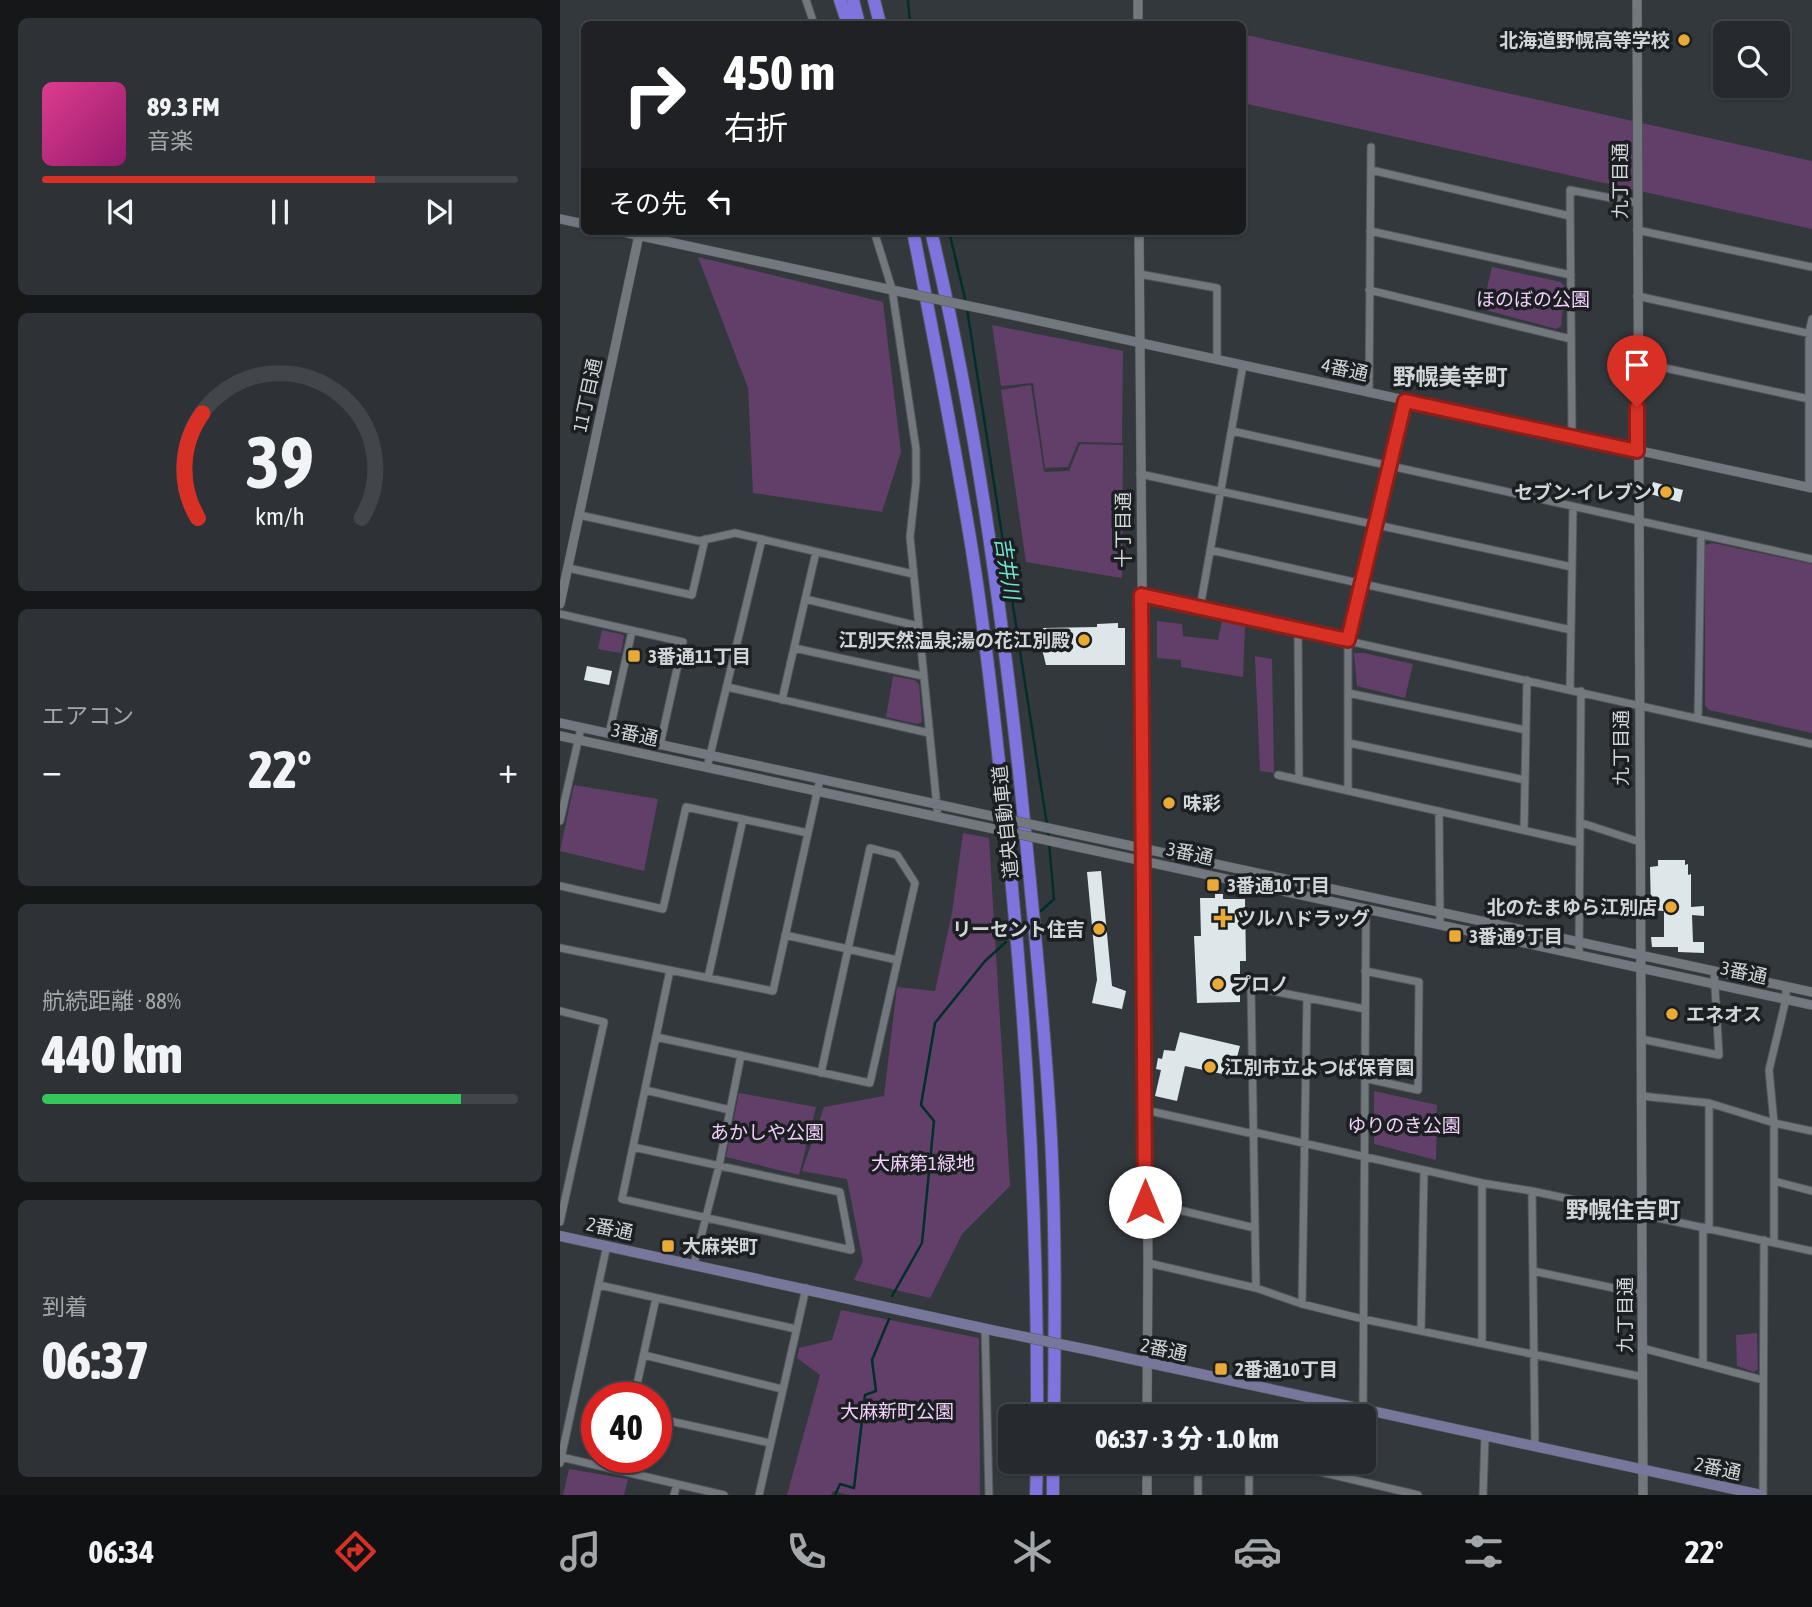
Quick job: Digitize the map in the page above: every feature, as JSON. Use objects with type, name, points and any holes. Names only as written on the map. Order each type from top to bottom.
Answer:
[{"type":"highway","points":[[840,0],[847,21]]},
{"type":"highway","points":[[853,0],[858,21]]},
{"type":"highway","points":[[874,0],[879,21]]},
{"type":"highway","name":"道央自動車道","points":[[913,235],[970,540],[1011,871],[1030,1108],[1037,1304],[1037,1404]]},
{"type":"highway","name":"道央自動車道","points":[[932,235],[958,361],[989,538],[1012,706],[1033,907],[1049,1107],[1055,1303],[1054,1404]]},
{"type":"highway","points":[[1036,1495],[1037,1474]]},
{"type":"highway","points":[[1053,1474],[1053,1495]]},
{"type":"main road","name":"2番通","points":[[560,1236],[1335,1404]]},
{"type":"main road","name":"2番通","points":[[1376,1413],[1762,1495]]},
{"type":"street","points":[[806,0],[813,21]]},
{"type":"street","points":[[1138,0],[1138,21]]},
{"type":"street","name":"九丁目通","points":[[1637,0],[1643,1495]]},
{"type":"street","points":[[1368,393],[1371,147]]},
{"type":"street","points":[[1371,170],[1570,216]]},
{"type":"street","points":[[1572,436],[1570,190],[1637,203]]},
{"type":"street","points":[[560,219],[581,223]]},
{"type":"street","points":[[1637,230],[1812,267]]},
{"type":"street","points":[[1370,231],[1571,275]]},
{"type":"street","points":[[639,235],[892,289]]},
{"type":"street","name":"11丁目通","points":[[560,604],[639,235]]},
{"type":"street","points":[[875,235],[892,289],[916,449],[916,482],[910,537],[938,817]]},
{"type":"street","name":"十丁目通","points":[[1139,235],[1145,1202],[1148,1263],[1147,1404]]},
{"type":"street","points":[[1139,274],[1217,288],[1217,360]]},
{"type":"street","name":"4番通","points":[[892,289],[1811,488]]},
{"type":"street","points":[[1369,290],[1571,339]]},
{"type":"street","points":[[1637,296],[1811,333]]},
{"type":"street","points":[[1811,488],[1809,399],[1812,319]]},
{"type":"street","points":[[1637,362],[1809,399]]},
{"type":"street","points":[[1200,608],[1243,365]]},
{"type":"street","points":[[1348,791],[1348,640],[1405,401]]},
{"type":"street","points":[[1232,431],[1812,559]]},
{"type":"street","points":[[1140,474],[1572,568]]},
{"type":"street","points":[[1570,689],[1573,507]]},
{"type":"street","points":[[579,515],[699,541],[735,533],[914,574]]},
{"type":"street","points":[[1698,718],[1701,535]]},
{"type":"street","points":[[707,768],[761,539]]},
{"type":"street","points":[[568,569],[692,595],[705,540]]},
{"type":"street","points":[[1210,550],[1571,630]]},
{"type":"street","points":[[782,700],[816,552]]},
{"type":"street","points":[[1141,595],[1812,744]]},
{"type":"street","points":[[805,599],[918,625]]},
{"type":"street","points":[[560,614],[683,642],[660,745]]},
{"type":"street","points":[[1298,629],[1299,780]]},
{"type":"street","points":[[609,734],[632,631]]},
{"type":"street","points":[[794,648],[923,676]]},
{"type":"street","points":[[1524,830],[1527,680]]},
{"type":"street","points":[[727,687],[929,733]]},
{"type":"street","points":[[1579,954],[1581,691]]},
{"type":"street","points":[[1348,693],[1526,730]]},
{"type":"street","name":"3番通","points":[[560,723],[1812,992]]},
{"type":"street","points":[[560,821],[582,728]]},
{"type":"street","name":"3番通","points":[[560,736],[1812,1005]]},
{"type":"street","points":[[1349,743],[1525,780]]},
{"type":"street","points":[[1278,775],[1580,843]]},
{"type":"street","points":[[560,948],[773,991],[820,779]]},
{"type":"street","points":[[560,886],[663,909],[687,807],[808,833]]},
{"type":"street","points":[[1439,811],[1440,925]]},
{"type":"street","points":[[708,978],[743,819]]},
{"type":"street","points":[[1582,823],[1640,842]]},
{"type":"street","points":[[656,1037],[821,1073],[870,1083],[915,883],[897,855],[870,848],[821,1073]]},
{"type":"street","points":[[1363,1404],[1366,909]]},
{"type":"street","points":[[785,935],[897,960]]},
{"type":"street","points":[[633,1147],[840,1192],[850,1250],[622,1199],[670,970]]},
{"type":"street","points":[[1364,1079],[1418,1090],[1419,982],[1365,971]]},
{"type":"street","points":[[1641,1039],[1720,1055],[1714,971]]},
{"type":"street","points":[[1774,1243],[1774,1123],[1769,1070],[1786,999],[1786,986]]},
{"type":"street","points":[[1256,1288],[1251,987],[1365,1009]]},
{"type":"street","points":[[1302,1304],[1307,998]]},
{"type":"street","points":[[560,1011],[604,1022],[562,1199],[560,1222]]},
{"type":"street","points":[[694,1264],[719,1166],[741,1055]]},
{"type":"street","points":[[645,1090],[730,1110]]},
{"type":"street","points":[[1641,1096],[1709,1103],[1774,1123],[1812,1131]]},
{"type":"street","points":[[1703,1364],[1709,1103]]},
{"type":"street","points":[[1145,1110],[1812,1251]]},
{"type":"street","points":[[1421,1331],[1424,1170]]},
{"type":"street","points":[[1774,1181],[1812,1191]]},
{"type":"street","points":[[1482,1183],[1482,1343]]},
{"type":"street","points":[[1532,1191],[1535,1447]]},
{"type":"street","points":[[1145,1202],[1255,1228]]},
{"type":"street","points":[[1762,1495],[1764,1240]]},
{"type":"street","points":[[581,1464],[561,1460],[607,1245]]},
{"type":"street","points":[[1148,1263],[1256,1288],[1302,1304],[1363,1319],[1643,1377]]},
{"type":"street","points":[[1533,1271],[1642,1294]]},
{"type":"street","points":[[599,1285],[796,1329]]},
{"type":"street","points":[[759,1495],[806,1288]]},
{"type":"street","points":[[638,1382],[656,1298]]},
{"type":"street","points":[[989,1495],[990,1329]]},
{"type":"street","points":[[1643,1348],[1763,1380]]},
{"type":"street","points":[[644,1355],[782,1388]]},
{"type":"street","points":[[672,1422],[770,1443]]},
{"type":"street","points":[[1483,1495],[1485,1436]]},
{"type":"street","points":[[630,1473],[724,1495]]},
{"type":"street","points":[[1147,1474],[1147,1495]]},
{"type":"street","points":[[1198,1474],[1198,1495]]},
{"type":"street","points":[[1250,1474],[1250,1495]]},
{"type":"street","points":[[1329,1474],[1418,1495]]},
{"type":"street","points":[[674,1495],[677,1484]]},
{"type":"green space","points":[[1246,35],[1812,161],[1812,229],[1246,104]]},
{"type":"green space","points":[[698,257],[883,302],[901,452],[882,512],[753,493],[748,388]]},
{"type":"green space","name":"ほのぼの公園","points":[[1492,267],[1561,282],[1565,287],[1561,326],[1556,329],[1482,309]]},
{"type":"green space","points":[[992,325],[1123,351],[1122,443],[1078,442],[1068,467],[1045,468],[1033,383],[1001,386]]},
{"type":"green space","points":[[1031,385],[1044,472],[1069,471],[1080,444],[1123,445],[1122,578],[1026,562],[1001,390]]},
{"type":"green space","points":[[1713,543],[1812,564],[1812,733],[1709,710],[1705,706],[1705,545]]},
{"type":"green space","points":[[1222,620],[1245,626],[1243,677],[1181,667],[1181,660],[1157,658],[1157,621],[1182,624],[1183,636],[1218,640]]},
{"type":"green space","points":[[602,630],[624,635],[621,653],[598,649]]},
{"type":"green space","points":[[1354,653],[1413,664],[1405,698],[1357,686]]},
{"type":"green space","points":[[1255,656],[1272,659],[1274,773],[1260,771]]},
{"type":"green space","points":[[893,676],[914,680],[919,684],[922,722],[917,724],[886,717]]},
{"type":"green space","points":[[574,785],[658,799],[644,871],[560,851]]},
{"type":"green space","name":"大麻第1緑地","points":[[963,833],[989,838],[1010,1186],[962,1234],[930,1298],[854,1280],[863,1261],[847,1179],[802,1171],[824,1107],[884,1096],[897,987],[935,991],[952,913]]},
{"type":"green space","name":"ゆりのき公園","points":[[1374,1091],[1437,1105],[1436,1160],[1374,1144]]},
{"type":"green space","name":"あかしや公園","points":[[739,1093],[816,1107],[799,1175],[726,1157]]},
{"type":"green space","name":"大麻新町公園","points":[[841,1310],[979,1338],[980,1495],[849,1495],[833,1491],[831,1495],[787,1495],[820,1375],[797,1358],[799,1348],[832,1340]]},
{"type":"green space","points":[[1757,1333],[1758,1369],[1754,1372],[1737,1366],[1736,1335]]},
{"type":"green space","points":[[569,1469],[628,1479],[624,1495],[563,1495]]},
{"type":"building","name":"セブン-イレブン","points":[[1653,482],[1683,490],[1680,502],[1650,494]]},
{"type":"building","name":"江別天然温泉;湯の花江別殿","points":[[1118,623],[1118,628],[1125,628],[1125,665],[1046,665],[1043,628],[1097,627],[1097,624]]},
{"type":"building","points":[[587,666],[612,671],[609,685],[584,680]]},
{"type":"building","name":"北のたまゆら江別店","points":[[1658,860],[1685,860],[1685,865],[1688,864],[1688,875],[1691,874],[1691,907],[1704,906],[1704,916],[1692,915],[1693,942],[1704,942],[1704,953],[1678,952],[1678,947],[1652,947],[1651,937],[1664,937],[1664,911],[1651,910],[1650,867],[1658,866]]},
{"type":"building","name":"リーセント住吉","points":[[1101,871],[1112,986],[1126,991],[1122,1009],[1092,1003],[1097,980],[1087,872]]},
{"type":"building","name":"ツルハドラッグ","points":[[1215,894],[1223,894],[1223,899],[1245,899],[1246,961],[1240,961],[1240,1002],[1197,1003],[1194,936],[1201,936],[1200,898],[1215,898]]},
{"type":"building","name":"江別市立よつば保育園","points":[[1180,1032],[1240,1046],[1236,1061],[1231,1060],[1227,1075],[1185,1066],[1177,1101],[1155,1096],[1161,1070],[1156,1069],[1158,1058],[1162,1059],[1164,1050],[1175,1051]]},
{"type":"waterway","name":"吉井川","points":[[908,0],[910,21]]},
{"type":"waterway","name":"吉井川","points":[[950,235],[966,303]]},
{"type":"waterway","name":"吉井川","points":[[967,309],[1047,825]]},
{"type":"waterway","name":"吉井川","points":[[1041,911],[1054,899],[1048,832]]},
{"type":"waterway","points":[[892,1296],[922,1243],[934,1121],[921,1105],[935,1023],[985,961],[1006,942]]},
{"type":"waterway","points":[[835,1495],[840,1484],[854,1488],[865,1395],[876,1391],[872,1360],[889,1319]]},
{"type":"place","name":"北海道野幌高等学校","points":[[1684,40]]},
{"type":"place","name":"セブン-イレブン","points":[[1666,492]]},
{"type":"place","name":"江別天然温泉;湯の花江別殿","points":[[1084,640]]},
{"type":"place","name":"3番通11丁目","points":[[634,656]]},
{"type":"place","name":"味彩","points":[[1169,803]]},
{"type":"place","name":"3番通10丁目","points":[[1213,885]]},
{"type":"place","name":"北のたまゆら江別店","points":[[1671,907]]},
{"type":"place","name":"ツルハドラッグ","points":[[1223,918]]},
{"type":"place","name":"リーセント住吉","points":[[1099,929]]},
{"type":"place","name":"3番通9丁目","points":[[1455,936]]},
{"type":"place","name":"プロノ","points":[[1218,984]]},
{"type":"place","name":"エネオス","points":[[1672,1014]]},
{"type":"place","name":"江別市立よつば保育園","points":[[1210,1067]]},
{"type":"place","name":"大麻栄町","points":[[668,1246]]},
{"type":"place","name":"2番通10丁目","points":[[1221,1369]]},
{"type":"district","name":"野幌美幸町","points":[[1450,377]]},
{"type":"district","name":"野幌住吉町","points":[[1623,1210]]},
{"type":"route","points":[[1145,1202],[1141,595],[1348,640],[1405,401],[1637,451],[1637,407]]}]
